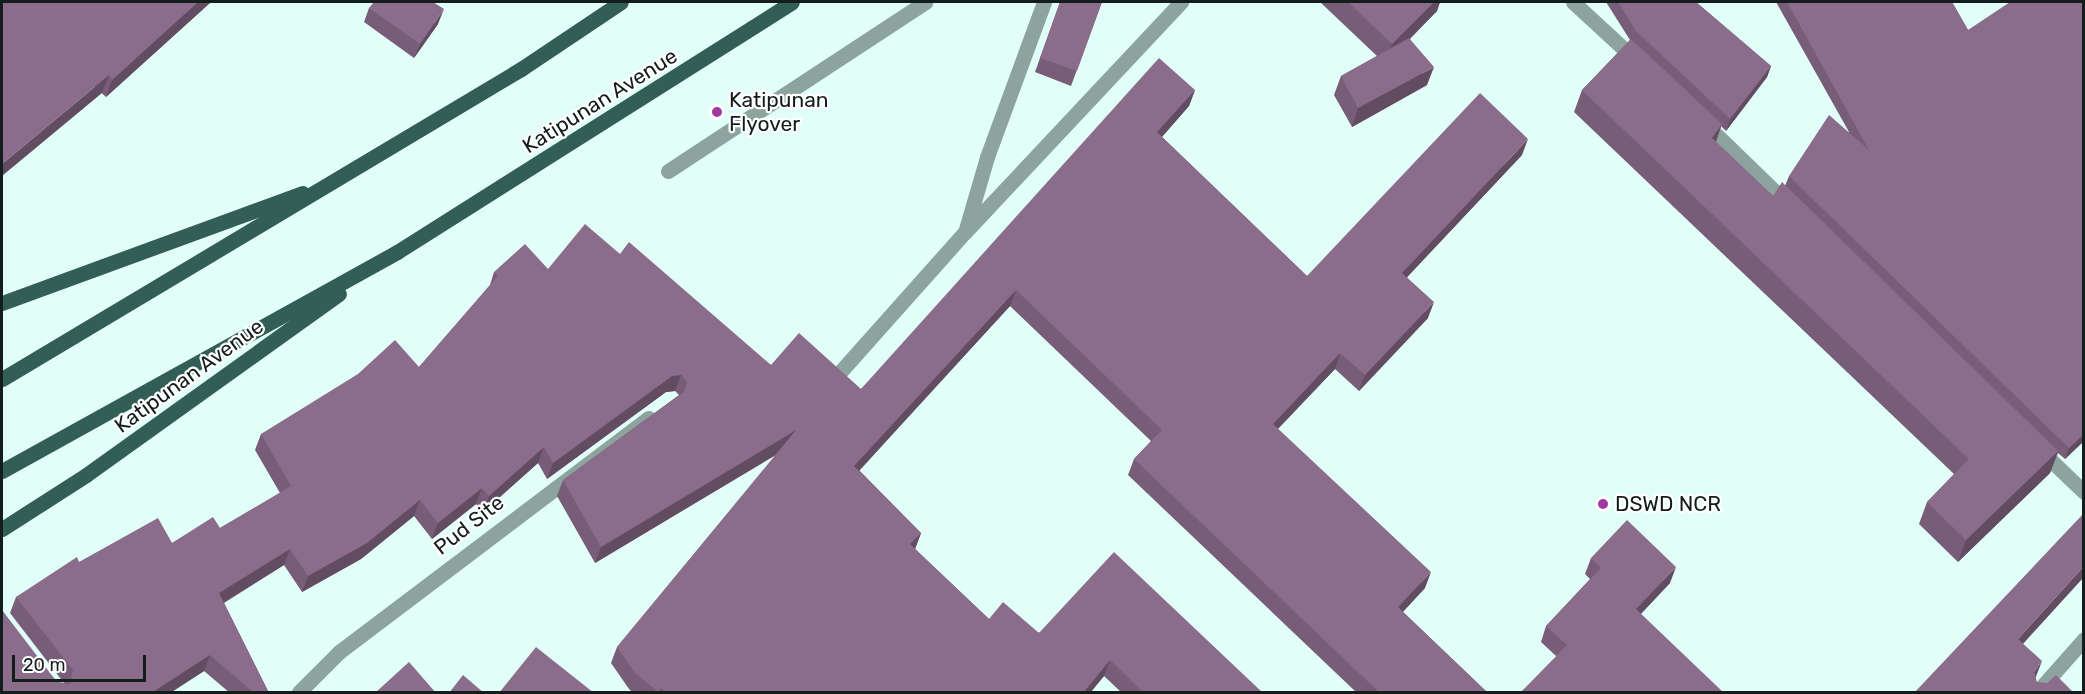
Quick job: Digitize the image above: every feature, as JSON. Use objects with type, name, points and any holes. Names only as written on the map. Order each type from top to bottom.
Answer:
[{"type":"main road","points":[[2,379],[521,69],[621,2]]},
{"type":"main road","name":"Katipunan Avenue","points":[[2,529],[86,475],[397,252],[792,2]]},
{"type":"main road","points":[[2,303],[338,179]]},
{"type":"main road","name":"Katipunan Avenue","points":[[2,471],[397,252]]},
{"type":"street","points":[[668,171],[925,2]]},
{"type":"street","points":[[965,232],[987,157],[1044,2]]},
{"type":"street","points":[[842,371],[965,232],[1181,2]]},
{"type":"street","points":[[1573,2],[1650,73]]},
{"type":"street","points":[[1693,113],[1804,220]]},
{"type":"street","name":"Pud Site","points":[[299,693],[348,644],[520,511],[663,407]]},
{"type":"street","points":[[2024,434],[2084,492]]},
{"type":"street","points":[[2037,693],[2084,639]]},
{"type":"building","points":[[2,2],[198,2],[112,80],[109,75],[2,164]]},
{"type":"building","points":[[374,2],[433,2],[444,9],[420,44],[369,8]]},
{"type":"building","points":[[1060,2],[1102,2],[1077,71],[1040,58]]},
{"type":"building","points":[[1348,2],[1434,2],[1392,44]]},
{"type":"building","points":[[1618,2],[1696,2],[1771,66],[1730,119],[1636,31]]},
{"type":"building","points":[[1787,2],[1952,2],[1968,30],[2010,2],[2084,2],[2084,434],[2069,448],[1789,176],[1829,115],[1869,150]]},
{"type":"building","points":[[1409,38],[1434,67],[1358,108],[1341,76]]},
{"type":"building","points":[[1631,39],[1722,124],[1712,138],[1773,196],[1782,182],[2058,451],[1966,540],[1927,502],[1969,459],[1582,90]]},
{"type":"building","points":[[1159,58],[1195,90],[1157,132],[1307,276],[1480,93],[1528,139],[1402,273],[1434,302],[1365,375],[1340,353],[1273,424],[1431,572],[1398,607],[1488,693],[1380,693],[1134,459],[1162,430],[1016,290],[854,466],[921,533],[910,544],[989,619],[1003,602],[1039,633],[1114,552],[1263,693],[1144,693],[1110,660],[1083,693],[667,693],[661,688],[658,692],[635,673],[617,647],[796,430],[601,547],[563,480],[684,392],[687,382],[681,375],[672,376],[553,463],[544,447],[489,496],[482,488],[438,523],[420,500],[367,543],[308,576],[290,549],[219,593],[269,693],[254,693],[210,655],[151,693],[2,693],[2,610],[57,682],[70,684],[73,670],[16,597],[77,557],[79,562],[158,518],[172,543],[213,517],[220,528],[291,486],[261,434],[358,374],[395,340],[419,367],[498,276],[494,272],[525,244],[548,269],[585,224],[620,254],[629,242],[771,365],[799,333],[861,389]]},
{"type":"building","points":[[2084,513],[2084,566],[2018,639],[2042,661],[2034,672],[2037,682],[2047,683],[2056,675],[2074,693],[1914,693]]},
{"type":"building","points":[[1627,520],[1676,567],[1636,609],[1724,693],[1520,693],[1567,645],[1546,626],[1601,568],[1591,558]]},
{"type":"building","points":[[536,647],[594,693],[499,693]]},
{"type":"building","points":[[409,662],[436,693],[375,693]]},
{"type":"building","points":[[463,675],[484,693],[449,693]]},
{"type":"place","name":"Katipunan Flyover","points":[[717,112]]},
{"type":"place","name":"DSWD NCR","points":[[1603,504]]}]
